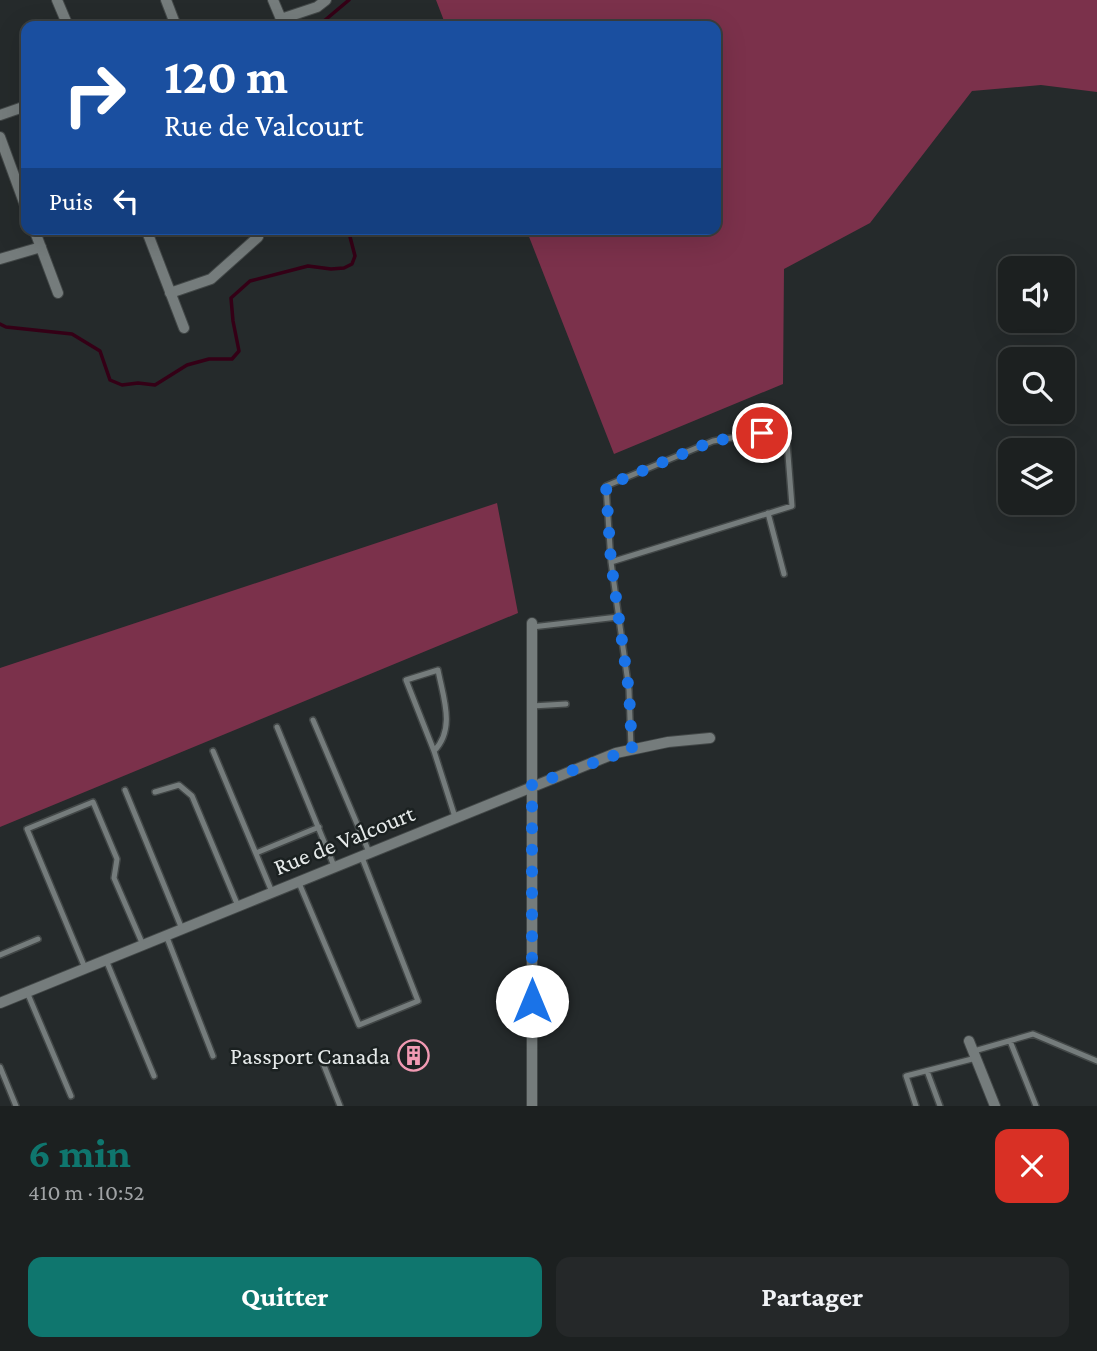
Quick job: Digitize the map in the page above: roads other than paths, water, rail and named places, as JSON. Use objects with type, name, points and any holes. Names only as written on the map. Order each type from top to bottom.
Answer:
[{"type":"street","points":[[57,0],[66,21]]},
{"type":"street","points":[[166,0],[174,21]]},
{"type":"street","points":[[274,0],[281,19],[317,7],[326,0]]},
{"type":"street","points":[[0,115],[21,108]]},
{"type":"street","points":[[0,137],[21,194]]},
{"type":"street","points":[[36,235],[58,293]]},
{"type":"street","points":[[148,235],[184,328]]},
{"type":"street","points":[[170,293],[202,284],[220,274],[257,235]]},
{"type":"street","points":[[0,259],[41,247]]},
{"type":"street","points":[[532,625],[533,1106]]},
{"type":"street","name":"Rue de Valcourt","points":[[0,1003],[532,785],[632,749],[710,738]]},
{"type":"street","points":[[973,1050],[995,1106]]},
{"type":"lane","points":[[611,562],[792,506],[786,429],[713,441],[606,486],[611,562],[629,691],[632,749]]},
{"type":"lane","points":[[768,513],[784,575]]},
{"type":"lane","points":[[532,625],[618,617]]},
{"type":"lane","points":[[434,751],[442,743],[448,724],[438,670],[406,680],[434,751],[455,817]]},
{"type":"lane","points":[[532,706],[566,704]]},
{"type":"lane","points":[[298,881],[359,1025],[418,1001],[313,720]]},
{"type":"lane","points":[[277,727],[334,866]]},
{"type":"lane","points":[[213,751],[272,892]]},
{"type":"lane","points":[[155,792],[179,785],[192,796],[238,906]]},
{"type":"lane","points":[[125,790],[182,929]]},
{"type":"lane","points":[[85,968],[27,829],[93,802],[117,859],[114,878],[143,945]]},
{"type":"lane","points":[[256,853],[319,827]]},
{"type":"lane","points":[[166,935],[213,1056]]},
{"type":"lane","points":[[0,955],[38,939]]},
{"type":"lane","points":[[106,960],[154,1076]]},
{"type":"lane","points":[[27,992],[71,1096]]},
{"type":"lane","points":[[916,1106],[906,1076],[928,1071],[973,1050],[1033,1034],[1097,1061]]},
{"type":"lane","points":[[1010,1041],[1036,1106]]},
{"type":"lane","points":[[323,1063],[341,1106]]},
{"type":"lane","points":[[0,1067],[16,1106]]},
{"type":"lane","points":[[928,1071],[940,1106]]},
{"type":"waterway","points":[[324,21],[349,0]]},
{"type":"waterway","points":[[0,324],[6,327],[72,334],[100,351],[110,380],[122,385],[155,385],[187,365],[209,359],[232,359],[239,351],[231,298],[250,281],[308,266],[331,269],[352,264],[355,256],[350,235]]},
{"type":"place","name":"Passport Canada","points":[[413,1056]]}]
